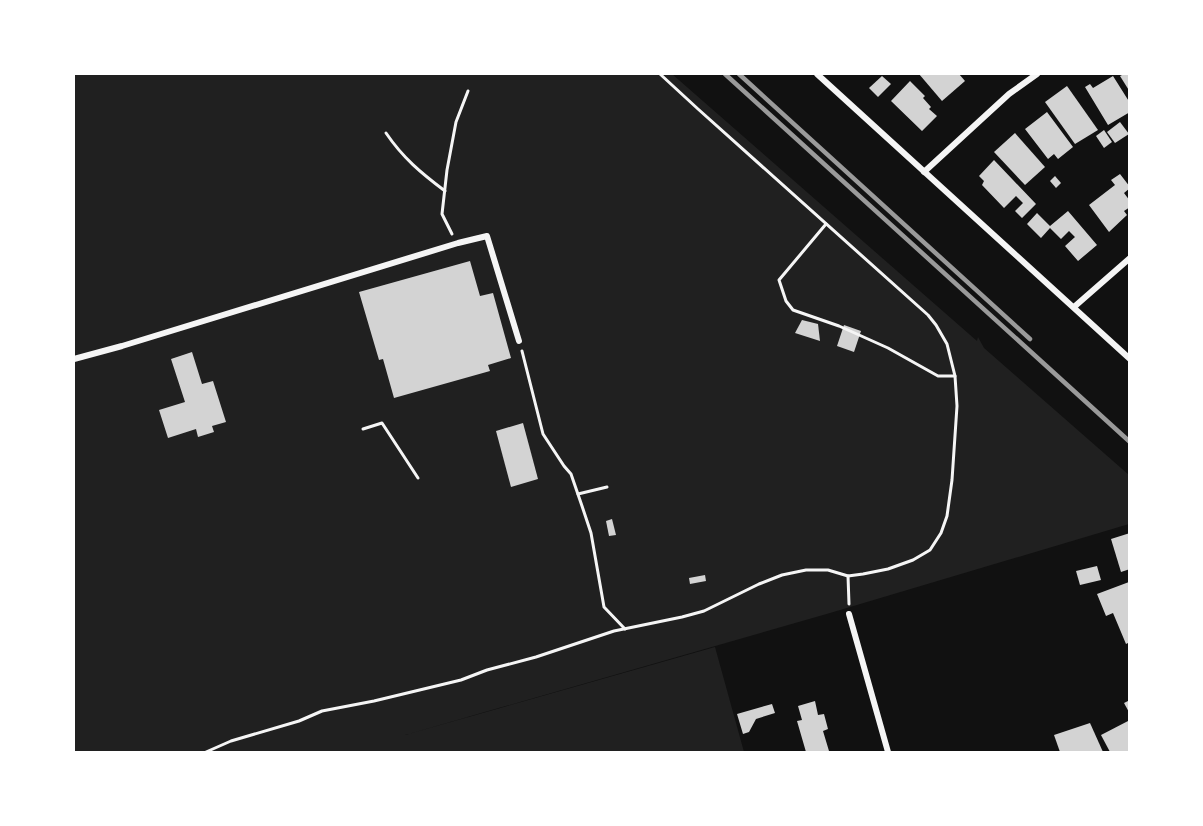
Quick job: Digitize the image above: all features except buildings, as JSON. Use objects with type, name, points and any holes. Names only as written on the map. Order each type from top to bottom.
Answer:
[{"type":"street","points":[[817,74],[1130,359]]},
{"type":"street","points":[[924,172],[1009,94],[1037,74]]},
{"type":"street","points":[[74,359],[487,236],[519,341]]},
{"type":"street","points":[[1074,307],[1130,258]]},
{"type":"street","points":[[849,614],[888,753]]},
{"type":"path","points":[[206,753],[231,741],[298,722],[322,711],[461,680],[614,631],[704,611],[782,575],[806,570],[828,570],[848,576],[888,569],[913,560],[930,550],[947,516],[952,480],[957,406],[955,376],[947,344],[936,325],[660,74]]},
{"type":"path","points":[[458,243],[442,214],[456,122],[468,91]]},
{"type":"path","points":[[386,134],[412,166],[445,191]]},
{"type":"path","points":[[826,224],[779,280],[786,301],[793,310],[839,326],[888,348],[938,375],[955,376]]},
{"type":"path","points":[[519,341],[543,434],[571,474],[591,533],[604,607],[626,629]]},
{"type":"path","points":[[363,429],[382,423],[418,478]]},
{"type":"path","points":[[578,494],[607,487]]},
{"type":"path","points":[[848,576],[849,614]]},
{"type":"shaded area","points":[[74,74],[672,74],[977,341],[978,337],[984,348],[1129,475],[1129,524],[405,735],[715,647],[744,752],[74,752]]},
{"type":"railway","points":[[725,74],[1130,442]]},
{"type":"railway","points":[[739,74],[1030,339]]}]
